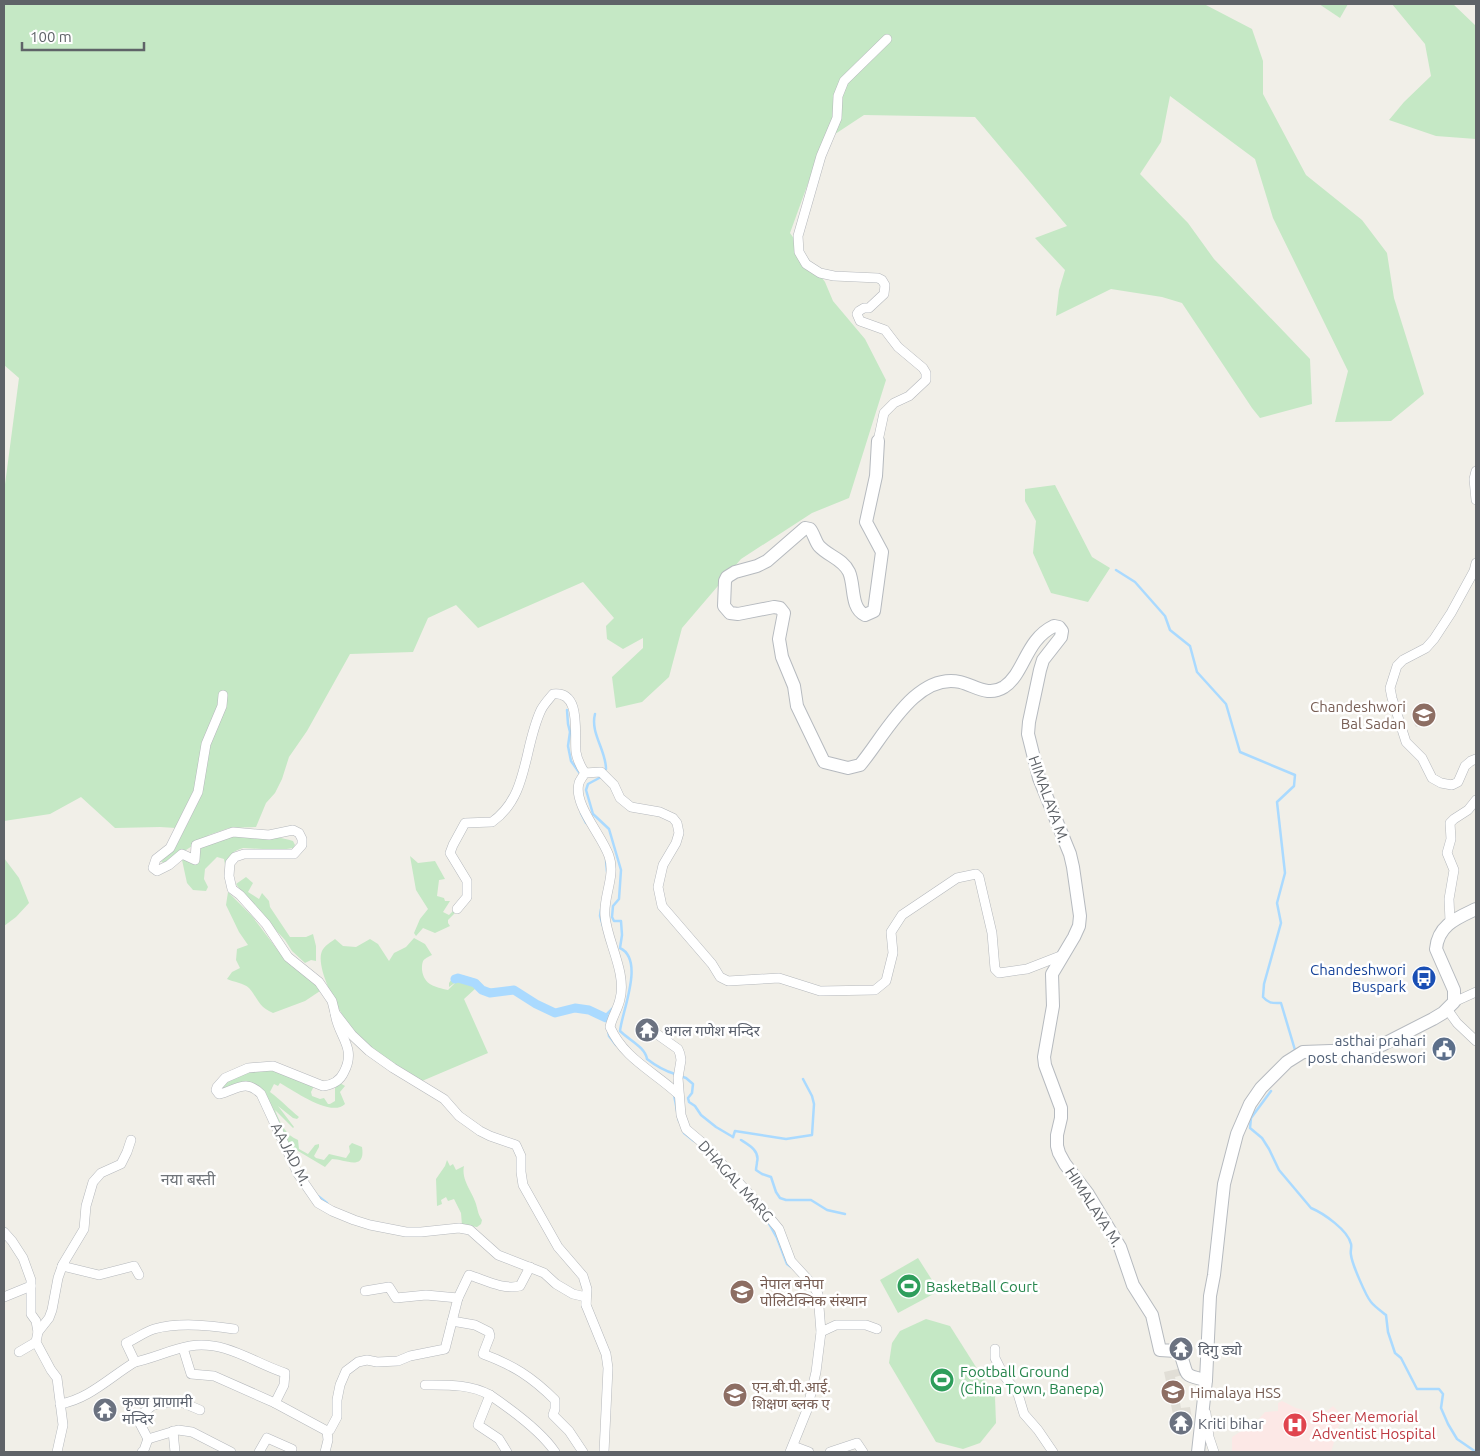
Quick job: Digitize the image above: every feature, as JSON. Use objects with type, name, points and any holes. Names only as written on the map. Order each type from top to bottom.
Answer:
[{"type":"street","points":[[878,441],[884,413],[894,403],[916,390],[926,380],[926,373],[923,368],[898,347],[886,330],[860,321],[858,317],[859,311],[864,308],[870,308],[884,294],[885,285],[882,280],[871,277],[834,276],[820,273],[806,264],[799,252],[798,236],[821,156],[837,118],[838,96],[844,81],[887,39]]},
{"type":"street","name":"HIMALAYA M.","points":[[878,441],[876,476],[866,522],[882,552],[874,611],[865,615],[856,608],[849,571],[838,559],[818,545],[810,528],[800,531],[767,561],[727,577],[724,584],[724,606],[727,612],[735,614],[774,607],[780,608],[784,613],[779,639],[780,647],[794,686],[798,706],[824,762],[848,768],[860,765],[905,706],[919,694],[936,684],[948,682],[959,682],[981,691],[990,692],[998,690],[1011,679],[1038,637],[1054,626],[1059,627],[1062,631],[1061,637],[1043,660],[1028,734],[1039,778],[1070,854],[1080,905],[1079,926],[1052,974],[1052,1006],[1044,1057],[1045,1065],[1061,1108],[1056,1146],[1065,1164],[1088,1194],[1120,1247],[1133,1285],[1152,1316],[1160,1350],[1176,1351],[1180,1354],[1187,1374],[1191,1377],[1206,1380]]},
{"type":"street","points":[[1476,472],[1474,479],[1476,500]]},
{"type":"street","points":[[1476,563],[1474,571],[1451,613],[1434,639],[1426,648],[1407,657],[1398,666],[1390,688],[1406,742],[1422,758],[1432,778],[1441,783],[1452,785],[1458,782],[1465,766],[1476,759]]},
{"type":"street","points":[[457,909],[467,897],[467,881],[450,853],[453,844],[465,823],[492,822],[510,804],[523,776],[541,710],[553,694],[561,693],[569,698],[575,712],[576,754],[579,765],[585,773]]},
{"type":"street","points":[[222,695],[222,706],[206,744],[198,792],[170,848],[156,859],[153,868],[157,871],[162,870],[182,854],[195,860],[196,845],[234,832],[269,835],[293,830],[299,833],[302,845],[294,854],[244,854],[235,857],[230,863],[229,876],[232,889],[240,895],[266,924],[288,957],[319,982],[332,1001],[335,1013],[352,1035],[369,1052],[444,1099],[460,1116],[490,1136],[516,1145],[521,1156],[523,1185],[558,1247],[583,1276],[587,1289],[586,1305]]},
{"type":"street","points":[[585,773],[601,772],[614,785],[620,798],[630,807],[660,812],[674,818],[678,823],[679,833],[676,843],[663,865],[658,887],[662,906],[712,964],[720,977],[728,981],[779,978],[820,991],[875,990],[886,981],[893,953],[891,932],[902,915],[957,878],[976,874],[979,877],[992,933],[995,969],[999,973],[1027,969],[1063,955]]},
{"type":"street","points":[[585,773],[579,783],[580,803],[604,842],[610,859],[610,882],[605,906],[605,917],[620,976],[621,998],[610,1027],[616,1041],[631,1057],[679,1095]]},
{"type":"street","points":[[1450,921],[1449,900],[1454,870],[1447,853],[1451,840],[1450,823],[1468,810],[1476,800]]},
{"type":"street","points":[[1476,909],[1450,921],[1441,932],[1436,949],[1454,990],[1451,1005],[1457,1023],[1476,1041]]},
{"type":"street","points":[[1198,1452],[1206,1380],[1210,1296],[1224,1184],[1237,1134],[1250,1104],[1261,1088],[1287,1062],[1303,1052],[1359,1050],[1382,1045],[1433,1019],[1451,1005],[1476,992]]},
{"type":"street","name":"AAJAD M.","points":[[335,1013],[336,1023],[350,1053],[349,1064],[342,1077],[331,1085],[323,1086],[273,1066],[248,1068],[225,1078],[216,1090],[220,1094],[246,1085],[255,1088],[262,1094],[298,1174],[318,1203],[332,1211],[370,1225],[406,1232],[459,1228],[470,1230],[498,1255],[544,1273],[556,1284],[573,1294],[586,1297],[586,1305],[606,1354],[608,1368],[604,1452]]},
{"type":"street","name":"DHAGAL MARG","points":[[654,1032],[678,1049],[681,1060],[678,1078],[679,1095],[681,1115],[686,1129],[705,1145],[779,1229],[791,1261],[812,1284],[818,1294],[821,1332],[816,1372],[807,1410],[792,1449]]},
{"type":"street","points":[[38,1332],[49,1318],[52,1310],[62,1266],[84,1229],[86,1206],[93,1182],[101,1173],[116,1168],[121,1164],[131,1140]]},
{"type":"street","points":[[4,1232],[23,1258],[31,1280],[31,1314],[36,1321],[38,1332],[36,1342],[57,1378],[63,1425],[57,1452]]},
{"type":"street","points":[[62,1266],[99,1275],[134,1266],[139,1275]]},
{"type":"street","points":[[327,1431],[330,1430],[337,1417],[337,1400],[340,1385],[346,1371],[358,1362],[367,1360],[377,1362],[398,1361],[410,1356],[445,1349],[458,1298],[469,1275],[500,1286],[514,1287],[520,1286],[530,1267]]},
{"type":"street","points":[[4,1297],[31,1286]]},
{"type":"street","points":[[365,1291],[390,1288],[396,1298],[426,1295],[458,1298]]},
{"type":"street","points":[[452,1321],[475,1325],[489,1332],[490,1336],[483,1354],[514,1367],[539,1384],[555,1400],[553,1415],[569,1431],[583,1452]]},
{"type":"street","points":[[135,1362],[126,1343],[154,1329],[184,1325],[204,1325],[234,1329]]},
{"type":"street","points":[[821,1332],[836,1325],[866,1325],[877,1329]]},
{"type":"street","points":[[19,1352],[36,1342]]},
{"type":"street","points":[[60,1404],[75,1401],[86,1396],[135,1362],[190,1346],[208,1345],[238,1352],[285,1374],[284,1385],[275,1404]]},
{"type":"street","points":[[183,1348],[191,1374],[214,1376],[275,1404],[327,1431]]},
{"type":"street","points":[[994,1349],[995,1358],[1003,1374],[1018,1394],[1024,1414],[1053,1452]]},
{"type":"street","points":[[425,1385],[454,1385],[480,1390],[490,1395],[526,1423],[555,1452]]},
{"type":"street","points":[[490,1395],[478,1425],[499,1439],[507,1452]]},
{"type":"street","points":[[1204,1395],[1209,1437],[1214,1452]]},
{"type":"street","points":[[142,1452],[148,1438],[137,1418],[153,1405],[181,1402],[200,1410]]},
{"type":"street","points":[[148,1438],[173,1431],[192,1432],[231,1452]]},
{"type":"street","points":[[173,1431],[175,1452]]},
{"type":"street","points":[[325,1452],[328,1440],[327,1431]]},
{"type":"street","points":[[259,1452],[267,1438],[292,1449]]},
{"type":"street","points":[[830,1452],[857,1443],[863,1452]]},
{"type":"street","points":[[792,1449],[809,1452]]},
{"type":"shaded area","name":"Chandeshwori Bal Sadan","points":[[1431,705],[1436,717],[1416,727],[1412,714]]},
{"type":"shaded area","name":"Himalaya HSS","points":[[1182,1368],[1183,1375],[1175,1377],[1181,1408],[1190,1407],[1192,1418],[1174,1419],[1164,1372]]},
{"type":"shaded area","name":"Sheer Memorial Adventist Hospital","points":[[1282,1401],[1296,1408],[1312,1412],[1327,1411],[1333,1406],[1342,1415],[1331,1452],[1232,1452],[1232,1437],[1257,1421],[1265,1412],[1278,1411],[1278,1403]]},
{"type":"green space","points":[[4,4],[1204,4],[1252,29],[1263,61],[1263,94],[1306,175],[1362,220],[1387,253],[1394,298],[1424,394],[1391,421],[1335,422],[1348,371],[1273,218],[1255,159],[1170,96],[1161,142],[1140,174],[1188,223],[1214,259],[1310,359],[1312,404],[1260,418],[1182,303],[1162,297],[1111,289],[1056,316],[1059,290],[1065,270],[1035,238],[1067,226],[975,117],[864,115],[823,142],[790,233],[825,282],[833,301],[865,339],[886,380],[849,498],[812,513],[741,559],[682,628],[669,677],[642,702],[616,708],[612,677],[643,648],[643,638],[623,649],[607,639],[606,626],[614,618],[583,582],[478,628],[456,605],[428,618],[413,652],[350,654],[307,731],[289,757],[282,779],[275,793],[266,803],[256,827],[229,828],[209,835],[166,863],[161,862],[175,846],[190,819],[176,828],[115,828],[81,797],[50,814],[4,821],[4,492],[19,378],[4,365]]},
{"type":"green space","points":[[1319,4],[1348,4],[1340,18]]},
{"type":"green space","points":[[1392,4],[1453,4],[1476,26],[1476,139],[1436,136],[1389,120],[1404,102],[1431,76],[1425,44]]},
{"type":"green space","points":[[1055,485],[1092,557],[1110,568],[1088,602],[1051,593],[1033,553],[1036,521],[1025,501],[1025,489]]},
{"type":"green space","points":[[234,834],[280,838],[293,841],[295,845],[293,848],[280,850],[243,848],[232,854],[225,865],[224,859],[217,857],[205,869],[204,879],[208,887],[206,891],[193,890],[187,883],[182,860],[197,847]]},
{"type":"green space","points":[[410,856],[418,863],[435,861],[445,879],[439,880],[437,896],[444,898],[445,901],[450,901],[443,912],[449,915],[457,907],[456,912],[448,920],[450,926],[435,933],[423,928],[416,936],[414,933],[420,919],[428,909],[416,890]]},
{"type":"green space","points":[[4,858],[19,878],[29,903],[16,917],[4,926]]},
{"type":"green space","points":[[246,877],[253,883],[248,892],[259,899],[262,893],[269,901],[270,907],[290,937],[306,937],[313,934],[316,946],[316,961],[311,960],[305,963],[292,951],[285,940],[247,899],[236,884]]},
{"type":"green space","points":[[228,892],[252,916],[283,957],[316,984],[320,991],[305,1001],[273,1013],[261,1005],[247,986],[227,979],[232,972],[240,968],[236,960],[237,949],[248,945],[239,932],[226,905]]},
{"type":"green space","points":[[414,938],[425,944],[432,955],[424,960],[422,966],[425,979],[431,984],[448,990],[456,982],[449,987],[449,983],[454,976],[462,975],[478,980],[485,988],[505,990],[508,987],[513,988],[513,992],[498,995],[485,993],[476,988],[464,999],[488,1053],[422,1081],[379,1054],[356,1034],[344,1018],[326,982],[321,959],[323,949],[335,939],[343,946],[356,947],[370,939],[378,944],[389,961],[394,953],[406,947]]},
{"type":"green space","points":[[274,1068],[314,1086],[311,1092],[312,1096],[320,1099],[324,1098],[328,1104],[335,1101],[335,1088],[340,1083],[345,1086],[340,1092],[345,1104],[331,1108],[312,1101],[280,1083],[278,1086],[274,1084],[270,1092],[299,1117],[297,1119],[293,1118],[278,1106],[293,1128],[275,1110],[286,1131],[298,1140],[299,1149],[308,1154],[315,1145],[319,1144],[314,1156],[316,1158],[324,1160],[329,1154],[346,1158],[350,1152],[349,1146],[352,1143],[362,1147],[361,1159],[353,1162],[332,1159],[325,1167],[293,1148],[289,1148],[258,1088],[222,1092],[220,1087],[239,1075]]},
{"type":"green space","points":[[447,1160],[450,1166],[453,1164],[456,1170],[464,1166],[465,1181],[482,1220],[481,1224],[477,1227],[462,1225],[461,1213],[454,1199],[448,1201],[446,1197],[441,1200],[442,1204],[437,1206],[436,1179]]},
{"type":"green space","name":"BasketBall Court","points":[[918,1258],[939,1291],[898,1313],[880,1280]]},
{"type":"green space","name":"Football Ground (China Town, Banepa)","points":[[926,1319],[950,1326],[995,1397],[996,1423],[980,1443],[963,1449],[936,1442],[889,1363],[892,1343],[900,1331]]},
{"type":"waterway","points":[[1116,570],[1135,582],[1165,616],[1170,630],[1190,646],[1197,672],[1226,704],[1240,752],[1295,775],[1294,786],[1277,802],[1285,873],[1277,903],[1281,923],[1264,984],[1263,997],[1269,1002],[1281,1003],[1295,1050],[1292,1052]]},
{"type":"waterway","points":[[567,710],[570,732],[568,746],[571,761],[581,775]]},
{"type":"waterway","points":[[595,714],[596,735],[604,755],[606,769]]},
{"type":"waterway","points":[[601,777],[588,784],[586,790],[593,814],[609,829],[621,870],[619,899],[613,906],[612,917],[614,921],[621,921],[622,935],[620,948],[627,954],[631,963],[632,974],[620,1031],[640,1047],[647,1059],[675,1074]]},
{"type":"waterway","points":[[581,813],[586,823]]},
{"type":"waterway","points":[[606,860],[607,872]]},
{"type":"waterway","points":[[601,909],[600,916],[603,926]]},
{"type":"waterway","points":[[455,979],[458,978],[475,983],[482,990],[490,993],[514,990],[555,1013],[575,1008],[589,1010],[606,1018]]},
{"type":"waterway","points":[[606,1018],[606,1015],[613,1008]]},
{"type":"waterway","points":[[608,1030],[609,1036],[616,1045]]},
{"type":"waterway","points":[[680,1076],[693,1084],[692,1093],[688,1098],[689,1102],[716,1127],[733,1137]]},
{"type":"waterway","points":[[733,1137],[735,1131],[786,1139],[812,1135],[814,1104],[803,1079]]},
{"type":"waterway","points":[[1271,1091],[1251,1118],[1250,1128],[1262,1138],[1279,1170],[1311,1208],[1328,1218],[1345,1233],[1351,1244],[1354,1265],[1366,1293],[1373,1304],[1386,1315],[1388,1332],[1395,1353],[1401,1358],[1417,1389],[1439,1389],[1443,1394],[1441,1408],[1448,1424],[1457,1439],[1476,1452]]},
{"type":"waterway","points":[[674,1095],[679,1121]]},
{"type":"waterway","points":[[684,1133],[694,1141]]},
{"type":"waterway","points":[[741,1140],[755,1152],[758,1158],[756,1170],[771,1177],[780,1198],[786,1200],[811,1200],[827,1210],[845,1214]]},
{"type":"waterway","points":[[735,1184],[744,1195]]},
{"type":"waterway","points":[[318,1196],[327,1203]]},
{"type":"waterway","points":[[768,1222],[777,1238],[787,1264],[791,1267]]},
{"type":"place","name":"Chandeshwori Bal Sadan","points":[[1424,715]]},
{"type":"place","name":"Chandeshwori Buspark","points":[[1424,978]]},
{"type":"place","name":"धगल गणेश मन्दिर","points":[[647,1030]]},
{"type":"place","name":"asthai prahari post chandeswori","points":[[1444,1049]]},
{"type":"place","name":"BasketBall Court","points":[[909,1286]]},
{"type":"place","name":"नेपाल बनेपा पोलिटेक्निक संस्थान","points":[[742,1292]]},
{"type":"place","name":"दिगु ड्यो","points":[[1181,1349]]},
{"type":"place","name":"Football Ground (China Town, Banepa)","points":[[942,1380]]},
{"type":"place","name":"Himalaya HSS","points":[[1173,1392]]},
{"type":"place","name":"एन.बी.पी.आई. शिक्षण ब्लक ए","points":[[735,1395]]},
{"type":"place","name":"कृष्ण प्राणामी मन्दिर","points":[[105,1410]]},
{"type":"place","name":"Kriti bihar","points":[[1181,1423]]},
{"type":"place","name":"Sheer Memorial Adventist Hospital","points":[[1295,1425]]},
{"type":"district","name":"नया बस्ती","points":[[188,1179]]}]
